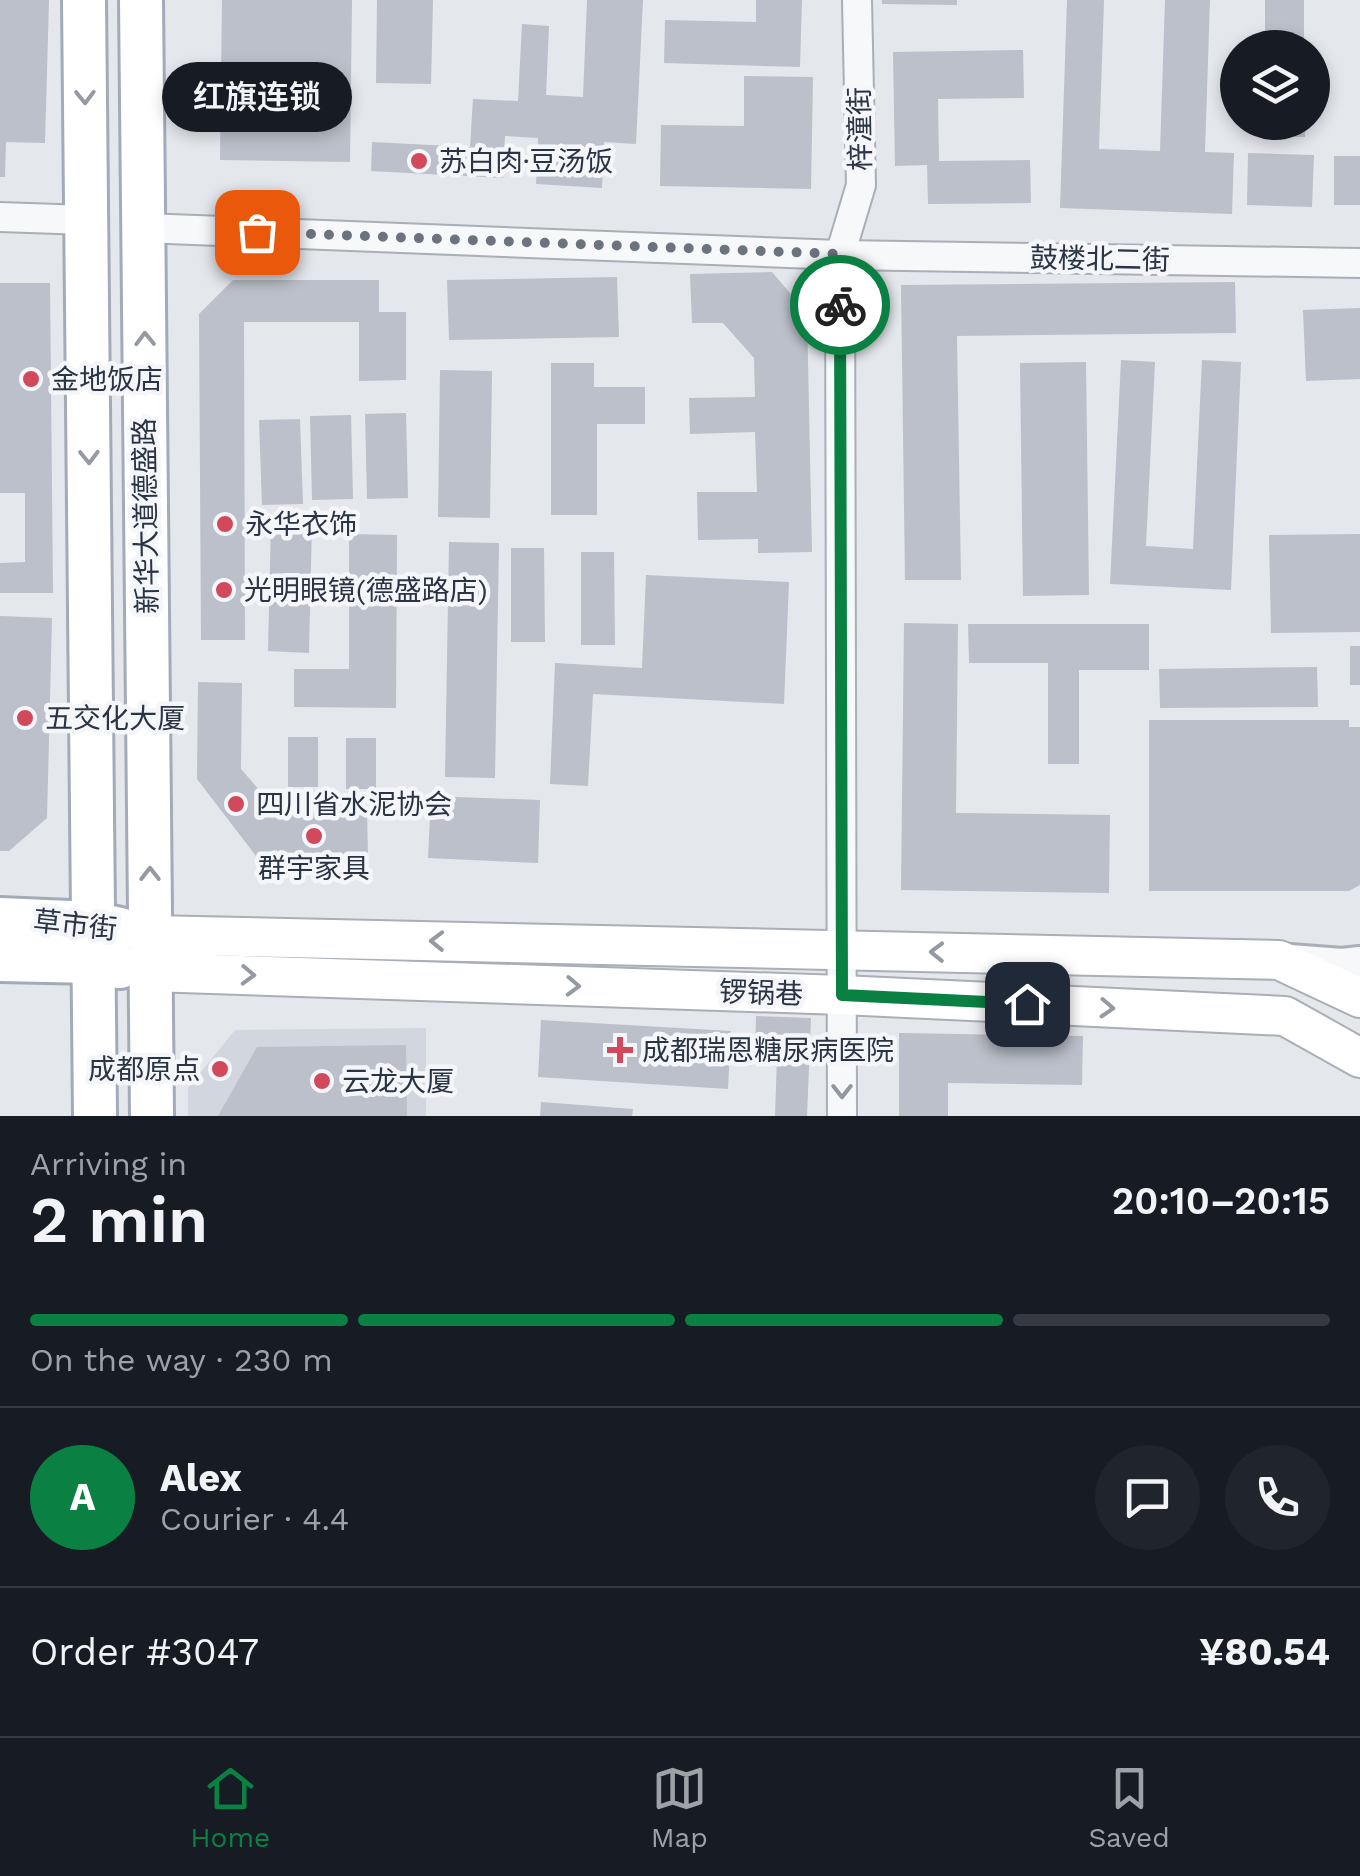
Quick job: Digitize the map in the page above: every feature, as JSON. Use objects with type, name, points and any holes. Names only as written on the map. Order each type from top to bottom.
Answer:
[{"type":"main road","name":"新华大道德盛路","points":[[84,0],[95,1116]]},
{"type":"main road","name":"新华大道德盛路","points":[[141,0],[152,1116]]},
{"type":"main road","name":"草市街","points":[[0,919],[150,953]]},
{"type":"main road","name":"草市街","points":[[0,960],[93,943]]},
{"type":"main road","name":"锣锅巷","points":[[150,953],[842,950],[1279,960]]},
{"type":"main road","name":"锣锅巷","points":[[150,953],[842,995],[1285,1016],[1360,1058]]},
{"type":"main road","points":[[1279,960],[1360,998]]},
{"type":"street","name":"梓潼街","points":[[842,1116],[840,254],[861,186],[857,0]]},
{"type":"street","points":[[0,217],[86,220]]},
{"type":"street","name":"鼓楼北二街","points":[[144,228],[840,254],[1360,263]]},
{"type":"street","points":[[1279,960],[1360,963]]},
{"type":"shaded area","name":"云龙大厦","points":[[426,1028],[426,1116],[188,1116],[188,1088],[235,1030]]},
{"type":"building","points":[[0,0],[49,0],[45,143],[6,142],[5,177],[0,177]]},
{"type":"building","points":[[222,0],[352,0],[350,162],[220,160]]},
{"type":"building","points":[[377,0],[433,0],[431,84],[376,83]]},
{"type":"building","points":[[587,0],[643,0],[636,144],[604,142],[602,188],[536,184],[538,138],[505,136],[503,178],[371,171],[372,142],[470,147],[473,99],[518,101],[522,24],[549,26],[546,95],[583,97]]},
{"type":"building","points":[[756,0],[802,0],[800,67],[664,63],[665,20],[756,22]]},
{"type":"building","points":[[882,0],[957,0],[957,5],[882,4]]},
{"type":"building","points":[[1067,0],[1104,0],[1099,149],[1160,151],[1165,0],[1210,0],[1205,152],[1234,153],[1232,214],[1060,208]]},
{"type":"building","points":[[1265,0],[1304,0],[1304,30],[1265,30]]},
{"type":"building","points":[[1023,50],[1024,98],[938,99],[939,161],[1030,160],[1031,203],[928,204],[927,165],[895,166],[893,52]]},
{"type":"building","points":[[744,76],[813,77],[811,189],[660,186],[661,125],[744,126]]},
{"type":"building","points":[[1248,153],[1314,155],[1312,207],[1247,205]]},
{"type":"building","points":[[1334,156],[1360,156],[1360,205],[1334,205]]},
{"type":"building","points":[[772,272],[807,313],[812,552],[758,553],[758,539],[698,540],[697,492],[757,492],[755,432],[690,434],[689,398],[755,397],[754,358],[723,323],[692,323],[690,274]]},
{"type":"building","points":[[617,277],[619,337],[449,340],[447,280]]},
{"type":"building","points":[[233,280],[379,280],[379,312],[406,312],[406,380],[359,381],[359,322],[244,322],[245,640],[201,640],[199,314]]},
{"type":"building","points":[[1235,282],[1236,333],[957,336],[961,580],[905,580],[901,285]]},
{"type":"building","points":[[0,283],[50,283],[53,593],[0,593],[0,563],[25,562],[25,493],[0,493]]},
{"type":"building","points":[[1360,308],[1360,379],[1306,381],[1303,310]]},
{"type":"building","points":[[1121,360],[1155,362],[1146,546],[1193,549],[1202,360],[1241,362],[1231,590],[1110,584]]},
{"type":"building","points":[[1086,362],[1089,595],[1023,596],[1020,363]]},
{"type":"building","points":[[551,363],[594,363],[594,387],[645,387],[645,424],[597,424],[597,515],[551,515]]},
{"type":"building","points":[[440,370],[492,371],[490,518],[438,517]]},
{"type":"building","points":[[406,413],[408,498],[367,499],[365,414]]},
{"type":"building","points":[[351,415],[353,499],[312,500],[310,416]]},
{"type":"building","points":[[300,419],[303,504],[262,505],[259,420]]},
{"type":"building","points":[[271,522],[312,523],[309,653],[268,651]]},
{"type":"building","points":[[349,534],[397,535],[396,708],[294,707],[294,669],[349,669]]},
{"type":"building","points":[[1360,534],[1360,632],[1271,633],[1269,535]]},
{"type":"building","points":[[449,542],[499,543],[495,778],[445,777]]},
{"type":"building","points":[[511,548],[544,548],[545,642],[511,642]]},
{"type":"building","points":[[581,552],[614,552],[615,645],[581,645]]},
{"type":"building","points":[[646,575],[789,582],[784,704],[593,694],[588,786],[550,784],[555,663],[642,668]]},
{"type":"building","name":"五交化大厦","points":[[0,616],[52,618],[47,818],[9,851],[0,851]]},
{"type":"building","points":[[904,623],[958,624],[956,813],[1110,815],[1109,893],[901,890]]},
{"type":"building","points":[[968,624],[1149,624],[1149,670],[1079,670],[1079,764],[1048,764],[1048,663],[969,663]]},
{"type":"building","points":[[1350,646],[1360,646],[1360,685],[1350,685]]},
{"type":"building","points":[[1317,667],[1318,707],[1160,708],[1159,669]]},
{"type":"building","points":[[198,682],[242,683],[241,769],[280,814],[367,811],[368,856],[259,860],[197,779]]},
{"type":"building","points":[[1149,720],[1349,720],[1349,727],[1360,727],[1360,885],[1349,891],[1149,891]]},
{"type":"building","points":[[288,737],[318,737],[318,787],[288,787]]},
{"type":"building","points":[[346,738],[376,738],[376,789],[346,789]]},
{"type":"building","points":[[431,796],[540,800],[538,863],[428,858]]},
{"type":"building","points":[[756,1016],[811,1018],[807,1116],[775,1116],[777,1056],[755,1055]]},
{"type":"building","points":[[541,1020],[731,1031],[728,1089],[538,1077]]},
{"type":"building","points":[[899,1033],[1083,1036],[1082,1085],[948,1083],[948,1116],[899,1116]]},
{"type":"building","name":"云龙大厦","points":[[406,1045],[407,1116],[218,1116],[257,1047]]},
{"type":"building","points":[[541,1102],[633,1109],[632,1116],[540,1116]]},
{"type":"way so far","points":[[257,232],[840,254],[840,305]]},
{"type":"place","name":"苏白肉·豆汤饭","points":[[419,161]]},
{"type":"place","name":"红旗连锁","points":[[257,232]]},
{"type":"place","name":"金地饭店","points":[[31,379]]},
{"type":"place","name":"永华衣饰","points":[[225,524]]},
{"type":"place","name":"光明眼镜(德盛路店)","points":[[224,590]]},
{"type":"place","name":"五交化大厦","points":[[25,718]]},
{"type":"place","name":"四川省水泥协会","points":[[236,804]]},
{"type":"place","name":"群宇家具","points":[[314,836]]},
{"type":"place","name":"成都瑞恩糖尿病医院","points":[[620,1050]]},
{"type":"place","name":"成都原点","points":[[220,1069]]},
{"type":"place","name":"云龙大厦","points":[[322,1081]]},
{"type":"route","points":[[840,305],[842,995],[1027,1004]]}]
